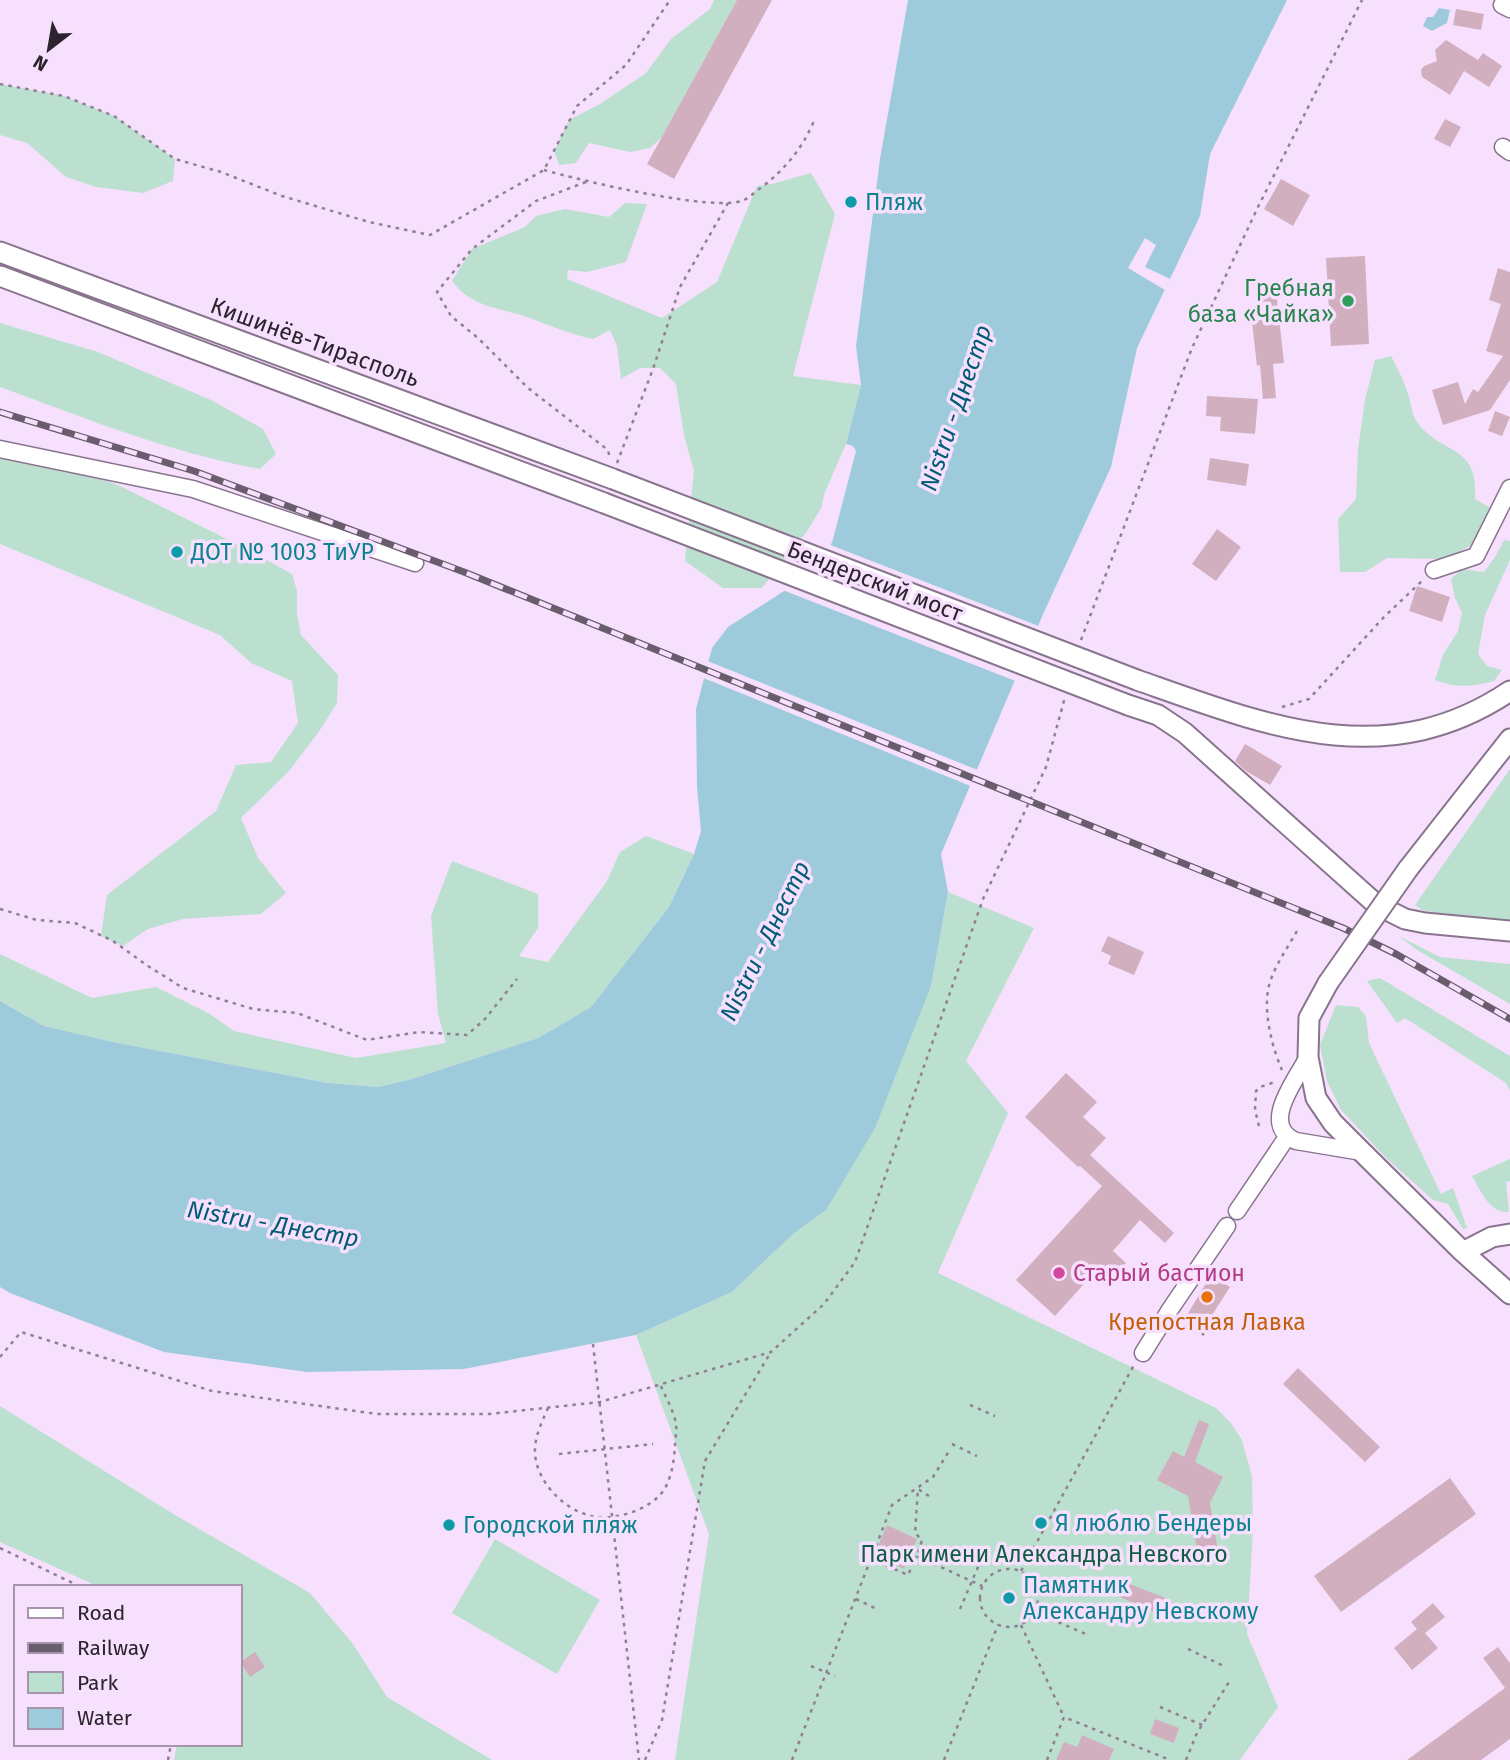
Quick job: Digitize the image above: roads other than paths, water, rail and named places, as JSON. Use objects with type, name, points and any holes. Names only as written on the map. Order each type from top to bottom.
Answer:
[{"type":"main road","name":"Кишинёв-Тирасполь","points":[[0,252],[613,475]]},
{"type":"main road","name":"Кишинёв-Тирасполь","points":[[0,276],[604,503]]},
{"type":"main road","name":"Бендерский мост","points":[[613,475],[1137,680],[1279,727],[1351,737],[1408,733],[1434,727],[1492,703],[1510,691]]},
{"type":"main road","name":"Бендерский мост","points":[[604,503],[1158,715],[1185,733],[1377,905],[1405,919],[1425,923],[1510,931]]},
{"type":"main road","points":[[1510,739],[1408,869],[1328,983],[1309,1018],[1308,1057],[1316,1098],[1333,1123],[1463,1252],[1510,1294]]},
{"type":"main road","points":[[1463,1252],[1492,1237],[1510,1234]]},
{"type":"lane","points":[[0,449],[193,489],[415,563]]},
{"type":"lane","points":[[1434,570],[1476,556],[1510,488]]},
{"type":"lane","points":[[1308,1057],[1280,1110],[1280,1130],[1296,1141],[1362,1152]]},
{"type":"lane","points":[[1237,1211],[1287,1137]]},
{"type":"lane","points":[[1138,1359],[1227,1226]]},
{"type":"water","name":"Nistru - Днестр","points":[[908,0],[1287,0],[1210,154],[1200,216],[1137,348],[1111,467],[1044,612],[941,854],[948,892],[931,986],[875,1128],[826,1210],[793,1234],[732,1292],[636,1335],[464,1369],[307,1372],[164,1352],[0,1287],[0,1001],[44,1026],[113,1042],[328,1083],[378,1087],[412,1079],[538,1038],[591,1007],[669,907],[694,854],[701,831],[697,787],[696,709],[712,648],[728,627],[784,591],[827,555],[833,539],[856,451],[853,446],[846,444],[861,385],[856,346],[880,159]]},
{"type":"water","points":[[1439,8],[1450,10],[1447,23],[1432,31],[1423,26],[1427,17],[1433,17]]},
{"type":"railway","points":[[0,412],[194,471],[464,572],[1343,928],[1396,954],[1510,1019]]},
{"type":"place","name":"Пляж","points":[[851,202]]},
{"type":"place","name":"Гребная база «Чайка»","points":[[1348,301]]},
{"type":"place","name":"ДОТ № 1003 ТиУР","points":[[177,552]]},
{"type":"place","name":"Старый бастион","points":[[1059,1273]]},
{"type":"place","name":"Крепостная Лавка","points":[[1207,1297]]},
{"type":"place","name":"Я люблю Бендеры","points":[[1041,1523]]},
{"type":"place","name":"Городской пляж","points":[[449,1525]]},
{"type":"place","name":"Памятник Александру Невскому","points":[[1009,1598]]},
{"type":"park label","name":"Парк имени Александра Невского","points":[[1044,1554]]}]
